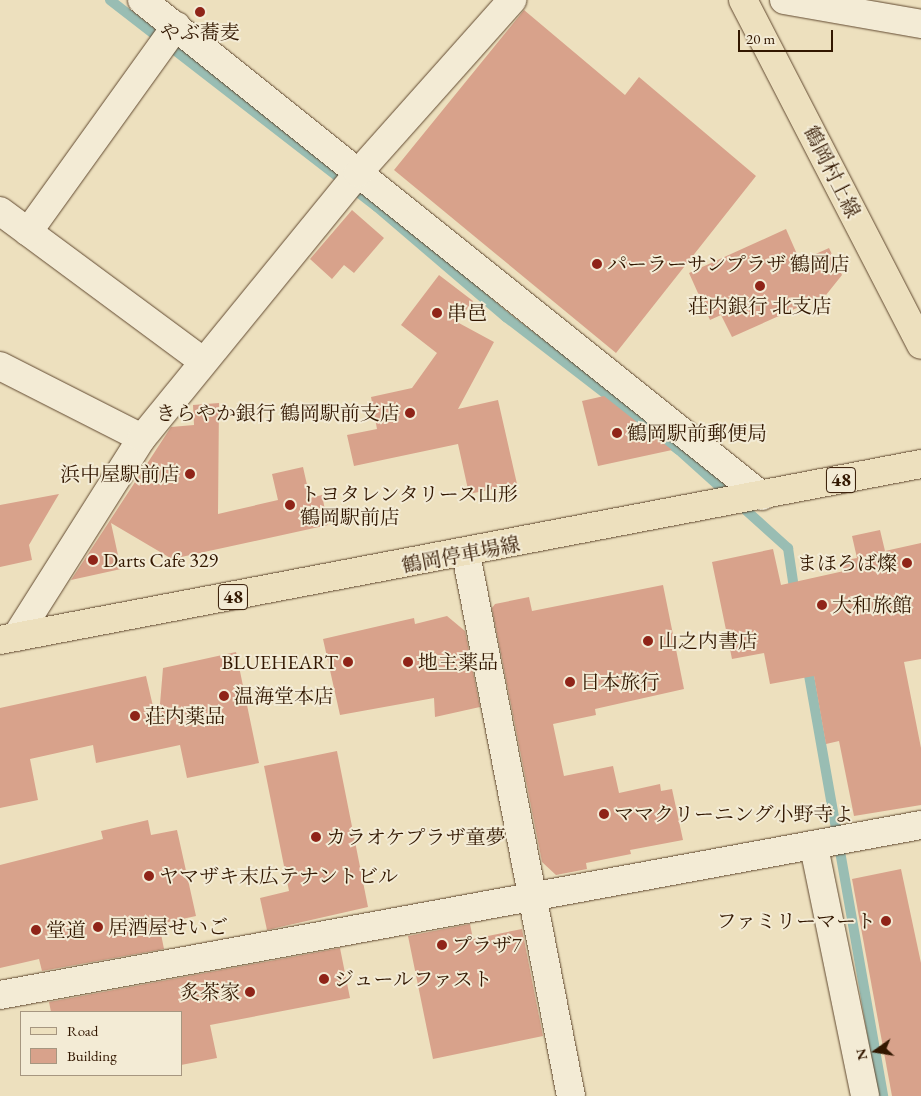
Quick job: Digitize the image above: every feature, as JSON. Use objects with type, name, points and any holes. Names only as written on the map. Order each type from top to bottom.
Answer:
[{"type":"main road","name":"鶴岡村上線","points":[[743,0],[921,345]]},
{"type":"main road","name":"鶴岡停車場線","points":[[8,639],[466,554],[921,464]]},
{"type":"street","points":[[142,0],[762,496]]},
{"type":"street","points":[[8,639],[142,438],[358,173],[512,0]]},
{"type":"street","points":[[784,0],[921,24]]},
{"type":"street","points":[[28,232],[176,26]]},
{"type":"street","points":[[0,211],[203,362]]},
{"type":"street","points":[[0,366],[142,438]]},
{"type":"street","points":[[466,554],[534,897],[571,1096]]},
{"type":"street","points":[[0,995],[814,847],[921,825]]},
{"type":"street","points":[[814,847],[865,1096]]},
{"type":"building","name":"パーラーサンプラザ 鶴岡店","points":[[524,10],[625,95],[639,77],[756,176],[616,353],[394,170]]},
{"type":"building","points":[[352,210],[384,238],[354,273],[344,265],[332,279],[310,259]]},
{"type":"building","name":"荘内銀行 北支店","points":[[786,229],[800,261],[829,248],[842,275],[826,295],[732,337],[721,315],[710,320],[689,273]]},
{"type":"building","points":[[439,275],[473,301],[457,322],[494,342],[458,409],[498,400],[517,484],[469,494],[458,444],[354,466],[347,435],[377,429],[371,397],[412,388],[437,353],[401,325]]},
{"type":"building","points":[[604,396],[672,450],[598,466],[582,401]]},
{"type":"building","points":[[219,403],[218,514],[278,500],[272,474],[303,467],[310,498],[322,495],[328,525],[172,559],[111,523],[121,569],[71,580],[171,427],[194,425],[193,405]]},
{"type":"building","points":[[59,494],[29,545],[32,560],[0,567],[0,505]]},
{"type":"building","points":[[880,530],[885,551],[921,543],[921,659],[904,662],[921,748],[921,805],[854,816],[839,741],[826,744],[814,676],[770,684],[764,653],[732,659],[712,562],[773,549],[781,585],[844,571],[841,561],[857,558],[852,536]]},
{"type":"building","points":[[663,585],[684,689],[595,709],[596,715],[553,724],[564,776],[613,766],[619,793],[660,784],[661,791],[672,789],[683,840],[630,850],[631,854],[586,863],[587,869],[556,875],[542,862],[492,608],[495,604],[529,597],[532,611]]},
{"type":"building","points":[[447,616],[465,631],[480,707],[435,717],[434,698],[340,715],[323,639],[414,618],[415,624]]},
{"type":"building","points":[[236,652],[259,763],[187,778],[180,745],[96,763],[93,745],[30,759],[38,800],[0,808],[0,708],[146,676],[158,728],[163,668]]},
{"type":"building","name":"カラオケプラザ童夢","points":[[337,751],[368,907],[267,930],[260,898],[289,891],[264,766]]},
{"type":"building","points":[[148,820],[151,835],[177,830],[196,916],[159,924],[164,949],[42,971],[39,959],[0,968],[0,865],[103,839],[101,831]]},
{"type":"building","points":[[901,869],[921,963],[921,1096],[892,1096],[852,879]]},
{"type":"building","points":[[470,924],[473,939],[522,929],[543,1036],[433,1059],[408,936]]},
{"type":"building","points":[[340,948],[350,998],[210,1025],[217,1058],[182,1065],[182,1011],[51,1011],[49,1002]]},
{"type":"waterway","points":[[110,0],[377,207],[506,317],[679,450],[788,548],[795,595]]},
{"type":"waterway","points":[[807,664],[883,1096]]},
{"type":"place","name":"やぶ蕎麦","points":[[200,12]]},
{"type":"place","name":"パーラーサンプラザ 鶴岡店","points":[[597,264]]},
{"type":"place","name":"荘内銀行 北支店","points":[[760,286]]},
{"type":"place","name":"串邑","points":[[437,313]]},
{"type":"place","name":"きらやか銀行 鶴岡駅前支店","points":[[410,413]]},
{"type":"place","name":"鶴岡駅前郵便局","points":[[617,433]]},
{"type":"place","name":"浜中屋駅前店","points":[[190,474]]},
{"type":"place","name":"トヨタレンタリース山形 鶴岡駅前店","points":[[290,505]]},
{"type":"place","name":"Darts Cafe 329","points":[[93,560]]},
{"type":"place","name":"まほろば燦","points":[[907,563]]},
{"type":"place","name":"大和旅館","points":[[822,605]]},
{"type":"place","name":"山之内書店","points":[[648,641]]},
{"type":"place","name":"BLUEHEART","points":[[348,662]]},
{"type":"place","name":"地主薬品","points":[[408,662]]},
{"type":"place","name":"日本旅行","points":[[570,682]]},
{"type":"place","name":"温海堂本店","points":[[224,696]]},
{"type":"place","name":"荘内薬品","points":[[135,716]]},
{"type":"place","name":"ママクリーニング小野寺よ","points":[[604,814]]},
{"type":"place","name":"カラオケプラザ童夢","points":[[316,837]]},
{"type":"place","name":"ヤマザキ末広テナントビル","points":[[149,876]]},
{"type":"place","name":"ファミリーマート","points":[[886,921]]},
{"type":"place","name":"居酒屋せいご","points":[[98,927]]},
{"type":"place","name":"堂道","points":[[36,930]]},
{"type":"place","name":"プラザ7","points":[[442,945]]},
{"type":"place","name":"ジュールファスト","points":[[324,979]]},
{"type":"place","name":"炙茶家","points":[[250,992]]}]
